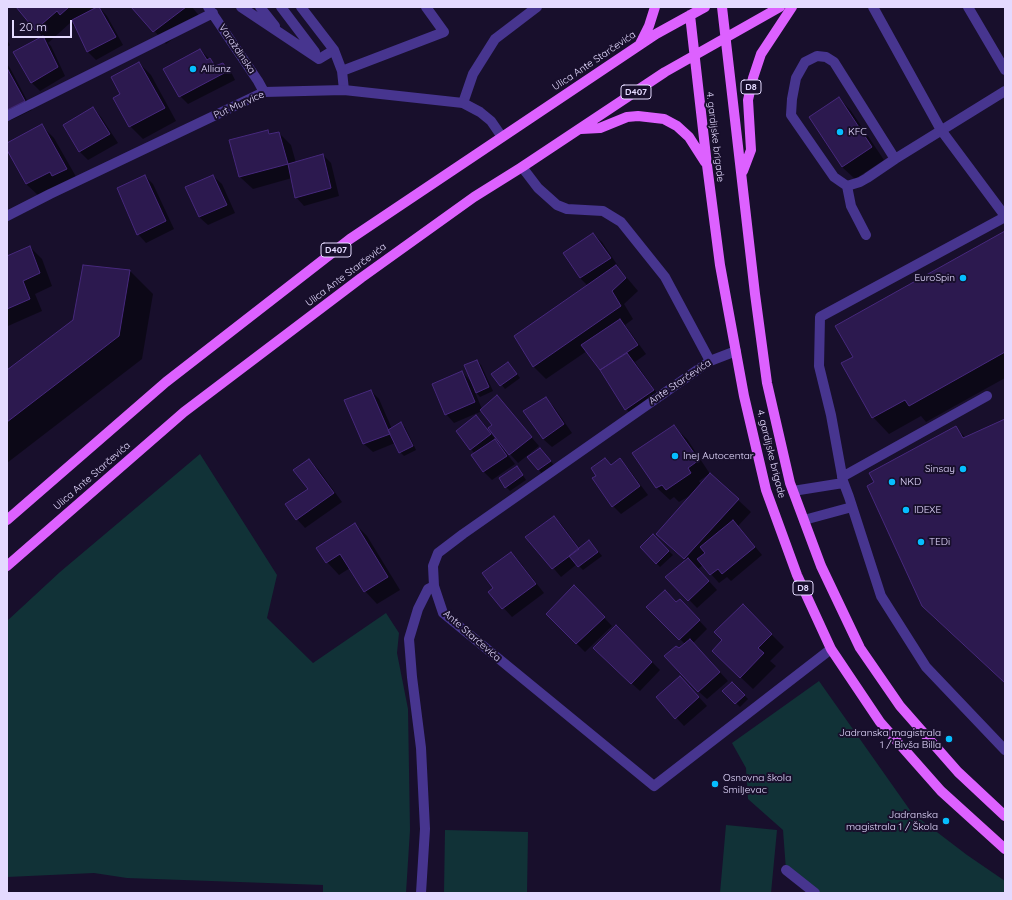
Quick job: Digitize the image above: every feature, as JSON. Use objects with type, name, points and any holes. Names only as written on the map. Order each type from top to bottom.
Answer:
[{"type":"main road","points":[[639,46],[649,26],[655,7]]},
{"type":"main road","name":"Ulica Ante Starčevića","points":[[7,520],[166,382],[337,248],[656,34],[705,7]]},
{"type":"main road","name":"4. gardijske brigade","points":[[722,7],[755,294],[767,383],[790,483],[821,566],[860,648],[900,706],[958,772],[1005,816]]},
{"type":"main road","name":"Ulica Ante Starčevića","points":[[7,566],[184,412],[361,278],[474,197],[665,72],[780,7]]},
{"type":"main road","name":"D8","points":[[742,175],[751,150],[748,100],[753,78],[761,54],[792,7]]},
{"type":"main road","name":"4. gardijske brigade","points":[[690,15],[706,164],[720,265],[744,396],[766,490],[797,575],[831,649],[880,722],[941,791],[1005,849]]},
{"type":"main road","points":[[578,129],[600,128],[627,117],[638,116],[664,119],[677,126],[689,137],[706,164]]},
{"type":"street","points":[[241,7],[319,59]]},
{"type":"street","points":[[260,7],[280,32]]},
{"type":"street","points":[[281,7],[319,59]]},
{"type":"street","points":[[301,7],[334,50],[342,71],[344,90]]},
{"type":"street","points":[[342,71],[444,32],[426,7]]},
{"type":"street","points":[[464,103],[473,74],[495,39],[537,7]]},
{"type":"street","points":[[873,7],[941,130],[1005,216],[820,317],[819,366],[831,415],[843,480],[881,596],[926,667],[1005,750]]},
{"type":"street","points":[[968,7],[1005,70]]},
{"type":"street","points":[[7,116],[211,10]]},
{"type":"street","name":"Varaždinska","points":[[211,10],[264,92]]},
{"type":"street","points":[[319,59],[334,50]]},
{"type":"street","points":[[866,235],[851,206],[847,186],[834,177],[792,115],[792,99],[796,78],[805,62],[817,56],[826,57],[834,62],[895,159]]},
{"type":"street","name":"Put Murvice","points":[[7,216],[264,92],[344,90],[464,103],[480,112],[491,121],[502,137]]},
{"type":"street","points":[[847,186],[867,178],[1005,91]]},
{"type":"street","points":[[522,167],[538,188],[557,205],[567,209],[603,211],[621,222],[665,277],[710,361]]},
{"type":"street","name":"Ante Starčevića","points":[[736,351],[710,361],[462,534],[438,553],[433,566],[434,586],[443,613],[654,786],[831,649]]},
{"type":"street","points":[[793,491],[843,480],[987,396]]},
{"type":"street","points":[[804,520],[852,506]]},
{"type":"street","points":[[421,893],[425,829],[421,748],[409,639],[418,609],[428,589],[434,586]]},
{"type":"street","points":[[786,870],[815,893]]},
{"type":"green space","points":[[200,454],[277,575],[267,618],[313,663],[386,613],[399,633],[397,653],[408,709],[410,830],[406,893],[323,893],[323,885],[127,878],[94,873],[7,877],[7,621],[60,572]]},
{"type":"green space","points":[[819,681],[912,813],[967,855],[1005,881],[1005,893],[815,893],[786,870],[783,830],[748,799],[746,768],[732,743]]},
{"type":"green space","points":[[726,825],[777,830],[771,893],[720,893]]},
{"type":"green space","points":[[445,830],[528,832],[527,893],[444,893]]},
{"type":"building","points":[[16,7],[69,7],[60,15],[57,11],[35,30]]},
{"type":"building","points":[[99,7],[116,37],[87,52],[72,20]]},
{"type":"building","points":[[131,7],[186,7],[153,32]]},
{"type":"building","points":[[43,36],[58,67],[31,83],[13,52]]},
{"type":"building","points":[[200,49],[207,60],[210,58],[215,66],[223,63],[228,71],[179,97],[163,69]]},
{"type":"building","points":[[139,62],[165,108],[129,127],[113,98],[120,94],[111,77]]},
{"type":"building","points":[[7,68],[25,101],[7,110]]},
{"type":"building","name":"KFC","points":[[839,97],[872,147],[842,167],[809,117]]},
{"type":"building","points":[[93,107],[110,134],[79,152],[63,125]]},
{"type":"building","points":[[42,124],[67,169],[52,176],[50,172],[26,184],[7,150],[7,143]]},
{"type":"building","points":[[268,130],[269,134],[279,132],[288,164],[239,177],[229,140]]},
{"type":"building","points":[[323,154],[331,188],[295,198],[288,164]]},
{"type":"building","points":[[145,175],[166,221],[137,235],[117,188]]},
{"type":"building","points":[[213,175],[227,205],[199,217],[185,187]]},
{"type":"building","name":"EuroSpin","points":[[1005,231],[1005,352],[909,406],[905,400],[872,418],[841,363],[853,357],[835,326]]},
{"type":"building","points":[[593,233],[611,258],[580,278],[563,253]]},
{"type":"building","points":[[30,246],[40,273],[23,281],[30,299],[7,309],[7,256]]},
{"type":"building","points":[[83,265],[130,270],[119,336],[7,422],[7,370],[73,320]]},
{"type":"building","points":[[616,265],[626,278],[612,291],[621,306],[533,367],[514,336]]},
{"type":"building","points":[[620,319],[638,345],[600,370],[581,345]]},
{"type":"building","points":[[627,353],[654,390],[625,410],[600,370]]},
{"type":"building","points":[[477,360],[489,387],[476,393],[464,365]]},
{"type":"building","points":[[508,362],[517,374],[500,386],[491,374]]},
{"type":"building","points":[[462,371],[475,402],[445,415],[432,384]]},
{"type":"building","points":[[371,390],[390,434],[363,444],[344,400]]},
{"type":"building","points":[[497,395],[532,437],[509,455],[488,428],[492,425],[480,410]]},
{"type":"building","points":[[546,397],[564,424],[543,439],[523,411]]},
{"type":"building","points":[[476,415],[491,434],[470,450],[456,431]]},
{"type":"building","points":[[1005,419],[1005,683],[922,606],[867,486],[874,482],[869,473],[956,426],[963,438]]},
{"type":"building","points":[[401,422],[413,446],[399,453],[388,430]]},
{"type":"building","points":[[674,425],[699,460],[688,468],[691,473],[666,490],[662,485],[656,488],[632,453]]},
{"type":"building","points":[[495,439],[507,456],[483,472],[471,455]]},
{"type":"building","points":[[540,448],[551,461],[538,470],[527,457]]},
{"type":"building","points":[[605,458],[611,465],[620,458],[640,486],[612,507],[592,478],[596,476],[591,468]]},
{"type":"building","points":[[309,459],[334,493],[296,520],[285,504],[308,489],[293,470]]},
{"type":"building","points":[[517,466],[523,475],[505,488],[499,478]]},
{"type":"building","points":[[710,473],[739,499],[684,559],[656,534]]},
{"type":"building","points":[[554,516],[579,549],[552,569],[525,537]]},
{"type":"building","points":[[733,520],[755,547],[722,574],[718,569],[710,575],[697,559],[705,553],[700,547]]},
{"type":"building","points":[[355,523],[388,577],[364,592],[340,554],[326,563],[316,548]]},
{"type":"building","points":[[653,534],[669,551],[656,564],[640,547]]},
{"type":"building","points":[[589,540],[598,552],[578,567],[569,556]]},
{"type":"building","points":[[511,552],[536,584],[502,609],[488,592],[493,588],[482,573]]},
{"type":"building","points":[[688,558],[709,581],[688,601],[665,577]]},
{"type":"building","points":[[574,585],[605,617],[576,644],[546,614]]},
{"type":"building","points":[[665,590],[676,602],[680,599],[700,620],[679,640],[646,607]]},
{"type":"building","points":[[743,604],[772,634],[758,648],[764,653],[740,678],[712,651],[722,640],[714,632]]},
{"type":"building","points":[[616,625],[652,662],[631,684],[593,648]]},
{"type":"building","points":[[690,639],[720,672],[698,692],[664,656],[676,646],[679,648]]},
{"type":"building","points":[[680,676],[699,697],[675,719],[656,697]]},
{"type":"building","points":[[732,682],[745,695],[735,704],[722,691]]},
{"type":"place","name":"Allianz","points":[[193,69]]},
{"type":"place","name":"KFC","points":[[840,132]]},
{"type":"place","name":"EuroSpin","points":[[963,278]]},
{"type":"place","name":"Inej Autocentar","points":[[675,456]]},
{"type":"place","name":"Sinsay","points":[[963,469]]},
{"type":"place","name":"NKD","points":[[892,482]]},
{"type":"place","name":"IDEXE","points":[[906,510]]},
{"type":"place","name":"TEDi","points":[[921,542]]},
{"type":"place","name":"Jadranska magistrala 1 / Bivša Billa","points":[[949,739]]},
{"type":"place","name":"Osnovna škola Smiljevac","points":[[715,784]]},
{"type":"place","name":"Jadranska magistrala 1 / Škola","points":[[946,821]]}]
